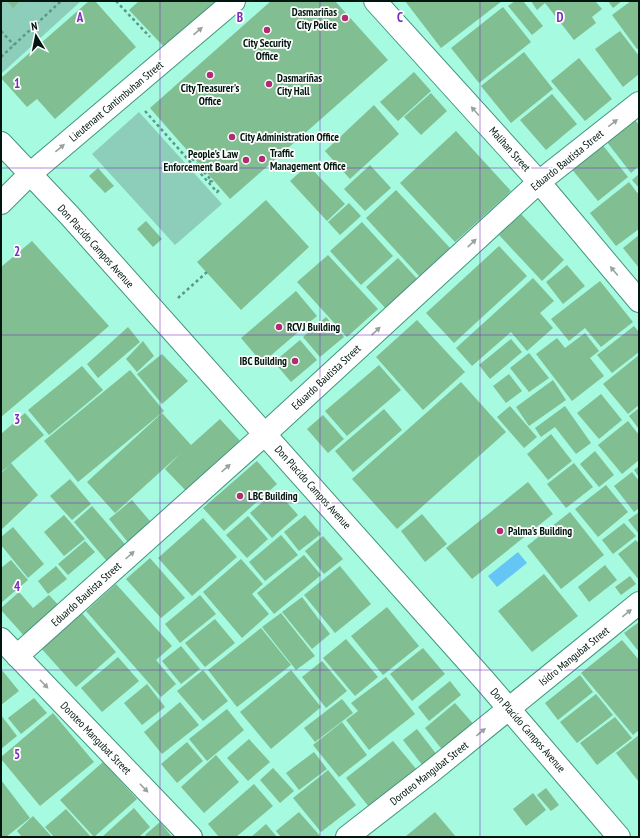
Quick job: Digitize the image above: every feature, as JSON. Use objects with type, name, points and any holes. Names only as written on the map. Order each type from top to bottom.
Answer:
[{"type":"street","name":"Lieutenant Cantimbuhan Street","points":[[1,203],[30,174],[234,1]]},
{"type":"street","name":"Malihan Street","points":[[375,1],[539,182],[639,301]]},
{"type":"street","name":"Eduardo Bautista Street","points":[[17,656],[265,434],[539,182],[639,103]]},
{"type":"street","name":"Don Placido Campos Avenue","points":[[1,143],[70,216],[510,708],[619,837]]},
{"type":"street","name":"Isidro Mangubat Street","points":[[510,708],[639,603]]},
{"type":"street","name":"Doroteo Mangubat Street","points":[[1,639],[191,837]]},
{"type":"street","name":"Doroteo Mangubat Street","points":[[347,837],[510,708]]},
{"type":"path","points":[[1,57],[61,1]]},
{"type":"path","points":[[116,1],[168,56]]},
{"type":"path","points":[[1,31],[14,45]]},
{"type":"path","points":[[142,108],[188,155],[217,192],[221,188]]},
{"type":"path","points":[[182,160],[188,155]]},
{"type":"path","points":[[178,298],[207,272]]},
{"type":"shaded area","points":[[1,1],[81,1],[1,74]]},
{"type":"shaded area","points":[[139,112],[222,204],[175,245],[92,154]]},
{"type":"shaded area","points":[[518,552],[527,563],[497,587],[488,576]]},
{"type":"building","points":[[7,1],[20,1],[13,8]]},
{"type":"building","points":[[89,1],[95,1],[136,47],[55,119],[37,99],[27,107],[1,78]]},
{"type":"building","points":[[139,1],[222,1],[168,51],[129,10]]},
{"type":"building","name":"Dasmariñas City Hall","points":[[271,1],[335,1],[388,60],[230,199],[150,108]]},
{"type":"building","points":[[405,1],[502,1],[441,48]]},
{"type":"building","points":[[515,1],[523,1],[543,26],[532,35],[508,6]]},
{"type":"building","points":[[531,1],[595,1],[602,9],[592,17],[596,23],[574,40],[545,3],[537,10]]},
{"type":"building","points":[[608,1],[622,1],[613,8]]},
{"type":"building","points":[[631,1],[639,1],[639,48],[637,49],[612,15]]},
{"type":"building","points":[[503,7],[531,42],[479,83],[451,48]]},
{"type":"building","points":[[620,31],[639,56],[639,74],[623,87],[595,49]]},
{"type":"building","points":[[524,52],[553,89],[511,123],[481,86]]},
{"type":"building","points":[[579,58],[612,99],[585,121],[551,81]]},
{"type":"building","points":[[414,72],[431,91],[398,121],[380,102]]},
{"type":"building","points":[[431,93],[447,111],[421,135],[404,117]]},
{"type":"building","points":[[552,94],[577,124],[546,150],[520,120]]},
{"type":"building","points":[[374,105],[399,134],[350,179],[325,151]]},
{"type":"building","points":[[631,115],[639,125],[639,166],[631,173],[603,137]]},
{"type":"building","points":[[456,131],[511,191],[455,242],[400,183]]},
{"type":"building","points":[[601,143],[628,177],[598,201],[570,167]]},
{"type":"building","points":[[308,165],[345,204],[327,221],[290,181]]},
{"type":"building","points":[[370,165],[391,188],[365,211],[344,189]]},
{"type":"building","points":[[98,168],[114,186],[105,193],[89,176]]},
{"type":"building","points":[[639,174],[639,188],[632,180]]},
{"type":"building","points":[[629,182],[639,195],[639,229],[616,246],[590,213]]},
{"type":"building","points":[[396,190],[451,249],[420,277],[366,218]]},
{"type":"building","points":[[266,200],[309,247],[241,310],[197,262]]},
{"type":"building","points":[[349,203],[361,216],[340,235],[328,222]]},
{"type":"building","points":[[521,214],[564,260],[542,281],[499,235]]},
{"type":"building","points":[[146,221],[162,239],[153,247],[137,229]]},
{"type":"building","points":[[362,222],[393,256],[361,285],[330,251]]},
{"type":"building","points":[[639,235],[639,268],[623,248]]},
{"type":"building","points":[[32,241],[109,326],[1,417],[1,267]]},
{"type":"building","points":[[499,246],[527,276],[454,343],[426,313]]},
{"type":"building","points":[[328,255],[378,309],[347,337],[297,282]]},
{"type":"building","points":[[398,258],[419,281],[387,310],[366,287]]},
{"type":"building","points":[[567,265],[585,286],[563,304],[546,282]]},
{"type":"building","points":[[533,278],[554,301],[540,313],[553,328],[527,351],[511,332],[472,366],[456,348]]},
{"type":"building","points":[[600,281],[633,322],[601,347],[585,328],[569,341],[551,319]]},
{"type":"building","name":"RCVJ Building","points":[[296,291],[317,316],[262,363],[241,338]]},
{"type":"building","points":[[326,317],[344,337],[320,357],[303,337]]},
{"type":"building","points":[[417,320],[465,372],[423,410],[376,357]]},
{"type":"building","points":[[634,326],[639,332],[639,352],[612,373],[597,355]]},
{"type":"building","points":[[128,327],[140,342],[98,378],[87,364]]},
{"type":"building","points":[[585,333],[599,351],[590,358],[604,376],[572,401],[536,354],[557,338],[565,348]]},
{"type":"building","points":[[511,339],[522,352],[490,379],[479,365]]},
{"type":"building","name":"IBC Building","points":[[300,340],[317,360],[291,382],[274,362]]},
{"type":"building","points":[[143,341],[154,356],[137,372],[126,359]]},
{"type":"building","points":[[529,353],[549,378],[529,392],[510,368]]},
{"type":"building","points":[[162,354],[188,381],[162,404],[137,374]]},
{"type":"building","points":[[639,355],[639,405],[628,414],[603,384]]},
{"type":"building","points":[[379,365],[401,390],[347,436],[325,411]]},
{"type":"building","points":[[82,366],[103,390],[49,435],[28,410]]},
{"type":"building","points":[[130,370],[164,411],[78,482],[44,441]]},
{"type":"building","points":[[509,374],[522,391],[506,403],[493,386]]},
{"type":"building","points":[[553,380],[566,400],[529,426],[516,407]]},
{"type":"building","points":[[461,382],[506,432],[397,529],[352,479]]},
{"type":"building","points":[[601,394],[622,420],[599,439],[577,413]]},
{"type":"building","points":[[510,406],[537,437],[524,448],[497,417]]},
{"type":"building","points":[[565,406],[591,443],[576,454],[555,427],[541,437],[535,428]]},
{"type":"building","points":[[639,408],[639,429],[629,416]]},
{"type":"building","points":[[384,409],[402,430],[353,472],[335,451]]},
{"type":"building","points":[[25,413],[44,435],[11,463],[38,495],[1,530],[1,473],[10,465],[1,472],[1,434]]},
{"type":"building","points":[[162,413],[191,445],[220,419],[242,443],[188,493],[165,469],[181,453],[115,513],[87,482]]},
{"type":"building","points":[[323,415],[344,439],[328,453],[307,429]]},
{"type":"building","points":[[628,421],[639,435],[639,460],[622,474],[598,445]]},
{"type":"building","points":[[551,434],[572,461],[548,480],[527,454]]},
{"type":"building","points":[[595,451],[614,475],[599,487],[580,464]]},
{"type":"building","name":"LBC Building","points":[[257,461],[277,484],[224,531],[203,508]]},
{"type":"building","points":[[574,463],[593,487],[566,508],[547,484]]},
{"type":"building","points":[[639,466],[639,477],[634,470]]},
{"type":"building","points":[[632,472],[639,481],[639,508],[634,512],[614,486]]},
{"type":"building","points":[[70,479],[91,504],[72,520],[50,496]]},
{"type":"building","name":"Palma's Building","points":[[528,482],[553,514],[472,579],[446,548]]},
{"type":"building","points":[[606,485],[628,512],[598,537],[575,509]]},
{"type":"building","points":[[276,490],[298,515],[272,538],[250,513]]},
{"type":"building","points":[[132,500],[155,527],[131,546],[109,519]]},
{"type":"building","points":[[92,506],[130,550],[111,566],[74,522]]},
{"type":"building","points":[[570,512],[604,555],[561,589],[527,546]]},
{"type":"building","points":[[639,512],[639,534],[628,520]]},
{"type":"building","points":[[422,514],[447,544],[425,562],[401,531]]},
{"type":"building","points":[[64,515],[85,539],[64,556],[44,532]]},
{"type":"building","points":[[305,515],[321,534],[299,551],[284,532]]},
{"type":"building","points":[[248,516],[268,539],[247,558],[226,535]]},
{"type":"building","points":[[203,518],[237,557],[192,596],[158,558]]},
{"type":"building","points":[[624,523],[636,536],[613,554],[602,540]]},
{"type":"building","points":[[13,527],[44,564],[28,578],[1,545],[1,537]]},
{"type":"building","points":[[281,535],[298,555],[265,581],[249,562]]},
{"type":"building","points":[[323,536],[343,559],[324,574],[305,551]]},
{"type":"building","points":[[636,540],[639,544],[639,580],[618,554]]},
{"type":"building","points":[[85,541],[95,552],[68,575],[58,564]]},
{"type":"building","points":[[304,555],[321,575],[274,614],[257,593]]},
{"type":"building","points":[[150,558],[185,598],[161,618],[126,579]]},
{"type":"building","points":[[241,559],[263,584],[252,594],[269,614],[242,638],[203,592]]},
{"type":"building","points":[[11,560],[28,580],[1,603],[1,568]]},
{"type":"building","points":[[605,565],[617,580],[589,602],[578,587]]},
{"type":"building","points":[[56,566],[67,579],[48,594],[38,581]]},
{"type":"building","points":[[340,566],[371,604],[335,633],[304,595]]},
{"type":"building","points":[[544,574],[578,616],[532,652],[498,611]]},
{"type":"building","points":[[630,576],[636,584],[621,595],[615,587]]},
{"type":"building","points":[[116,584],[172,646],[156,660],[176,684],[161,697],[86,611]]},
{"type":"building","points":[[19,592],[33,608],[49,595],[62,609],[27,639],[1,610],[1,608]]},
{"type":"building","points":[[200,595],[216,614],[180,643],[165,624]]},
{"type":"building","points":[[302,597],[330,634],[312,649],[282,612]]},
{"type":"building","points":[[387,607],[419,646],[383,675],[351,636]]},
{"type":"building","points":[[80,611],[116,652],[76,687],[40,647]]},
{"type":"building","points":[[281,613],[315,656],[296,670],[262,627]]},
{"type":"building","points":[[215,619],[235,643],[205,667],[185,643]]},
{"type":"building","points":[[639,622],[639,652],[624,633]]},
{"type":"building","points":[[261,628],[291,665],[237,707],[208,670]]},
{"type":"building","points":[[346,639],[378,677],[355,696],[323,658]]},
{"type":"building","points":[[622,640],[639,660],[639,730],[633,735],[581,673]]},
{"type":"building","points":[[181,646],[200,669],[181,684],[162,661]]},
{"type":"building","points":[[423,648],[445,674],[412,701],[390,674]]},
{"type":"building","points":[[118,657],[139,681],[102,712],[81,688]]},
{"type":"building","points":[[322,661],[347,691],[326,708],[302,677]]},
{"type":"building","points":[[1,669],[19,691],[1,705]]},
{"type":"building","points":[[203,670],[228,701],[203,721],[177,691]]},
{"type":"building","points":[[291,670],[321,707],[271,749],[240,712]]},
{"type":"building","points":[[580,675],[593,692],[558,720],[545,703]]},
{"type":"building","points":[[386,677],[415,714],[369,750],[346,720],[358,711],[351,703]]},
{"type":"building","points":[[450,681],[461,695],[429,721],[418,707]]},
{"type":"building","points":[[147,684],[165,707],[142,725],[124,703]]},
{"type":"building","points":[[596,694],[613,715],[577,743],[560,722]]},
{"type":"building","points":[[34,698],[47,713],[21,734],[8,718]]},
{"type":"building","points":[[342,699],[353,713],[315,742],[304,728]]},
{"type":"building","points":[[180,702],[199,725],[162,754],[144,732]]},
{"type":"building","points":[[455,703],[476,727],[444,752],[425,728]]},
{"type":"building","points":[[227,709],[244,730],[207,761],[189,739]]},
{"type":"building","points":[[53,713],[94,762],[40,806],[1,759],[1,757]]},
{"type":"building","points":[[1,715],[17,736],[1,749]]},
{"type":"building","points":[[615,717],[632,738],[597,765],[580,743]]},
{"type":"building","points":[[342,722],[367,755],[339,777],[313,745]]},
{"type":"building","points":[[417,729],[437,755],[423,766],[403,740]]},
{"type":"building","points":[[639,735],[639,782],[616,753]]},
{"type":"building","points":[[249,739],[270,762],[248,781],[227,758]]},
{"type":"building","points":[[393,741],[417,770],[369,807],[346,778]]},
{"type":"building","points":[[187,742],[203,761],[177,783],[161,764]]},
{"type":"building","points":[[314,752],[327,769],[299,790],[286,773]]},
{"type":"building","points":[[216,755],[239,782],[204,813],[181,787]]},
{"type":"building","points":[[103,762],[137,799],[94,837],[60,800]]},
{"type":"building","points":[[273,768],[294,791],[280,803],[260,780]]},
{"type":"building","points":[[328,770],[356,805],[321,832],[293,798]]},
{"type":"building","points":[[1,780],[30,818],[6,837],[1,837]]},
{"type":"building","points":[[254,784],[273,806],[236,837],[219,837],[208,824]]},
{"type":"building","points":[[546,788],[559,805],[551,811],[537,795]]},
{"type":"building","points":[[533,793],[546,810],[526,826],[513,809]]},
{"type":"building","points":[[134,808],[150,827],[139,837],[102,837]]},
{"type":"building","points":[[66,809],[91,837],[54,837],[45,827]]},
{"type":"building","points":[[299,812],[321,837],[281,837],[276,831]]},
{"type":"building","points":[[435,812],[456,837],[405,837]]},
{"type":"building","points":[[33,816],[52,837],[22,837],[17,831]]},
{"type":"building","points":[[160,822],[172,837],[147,837],[145,835]]},
{"type":"building","points":[[266,824],[277,837],[251,837]]},
{"type":"place","name":"Dasmariñas City Police","points":[[345,18]]},
{"type":"place","name":"City Security Office","points":[[267,30]]},
{"type":"place","name":"City Treasurer's Office","points":[[210,75]]},
{"type":"place","name":"Dasmariñas City Hall","points":[[269,84]]},
{"type":"place","name":"City Administration Office","points":[[232,137]]},
{"type":"place","name":"Traffic Management Office","points":[[262,159]]},
{"type":"place","name":"People's Law Enforcement Board","points":[[246,160]]},
{"type":"place","name":"RCVJ Building","points":[[279,327]]},
{"type":"place","name":"IBC Building","points":[[295,361]]},
{"type":"place","name":"LBC Building","points":[[240,496]]},
{"type":"place","name":"Palma's Building","points":[[500,531]]}]
